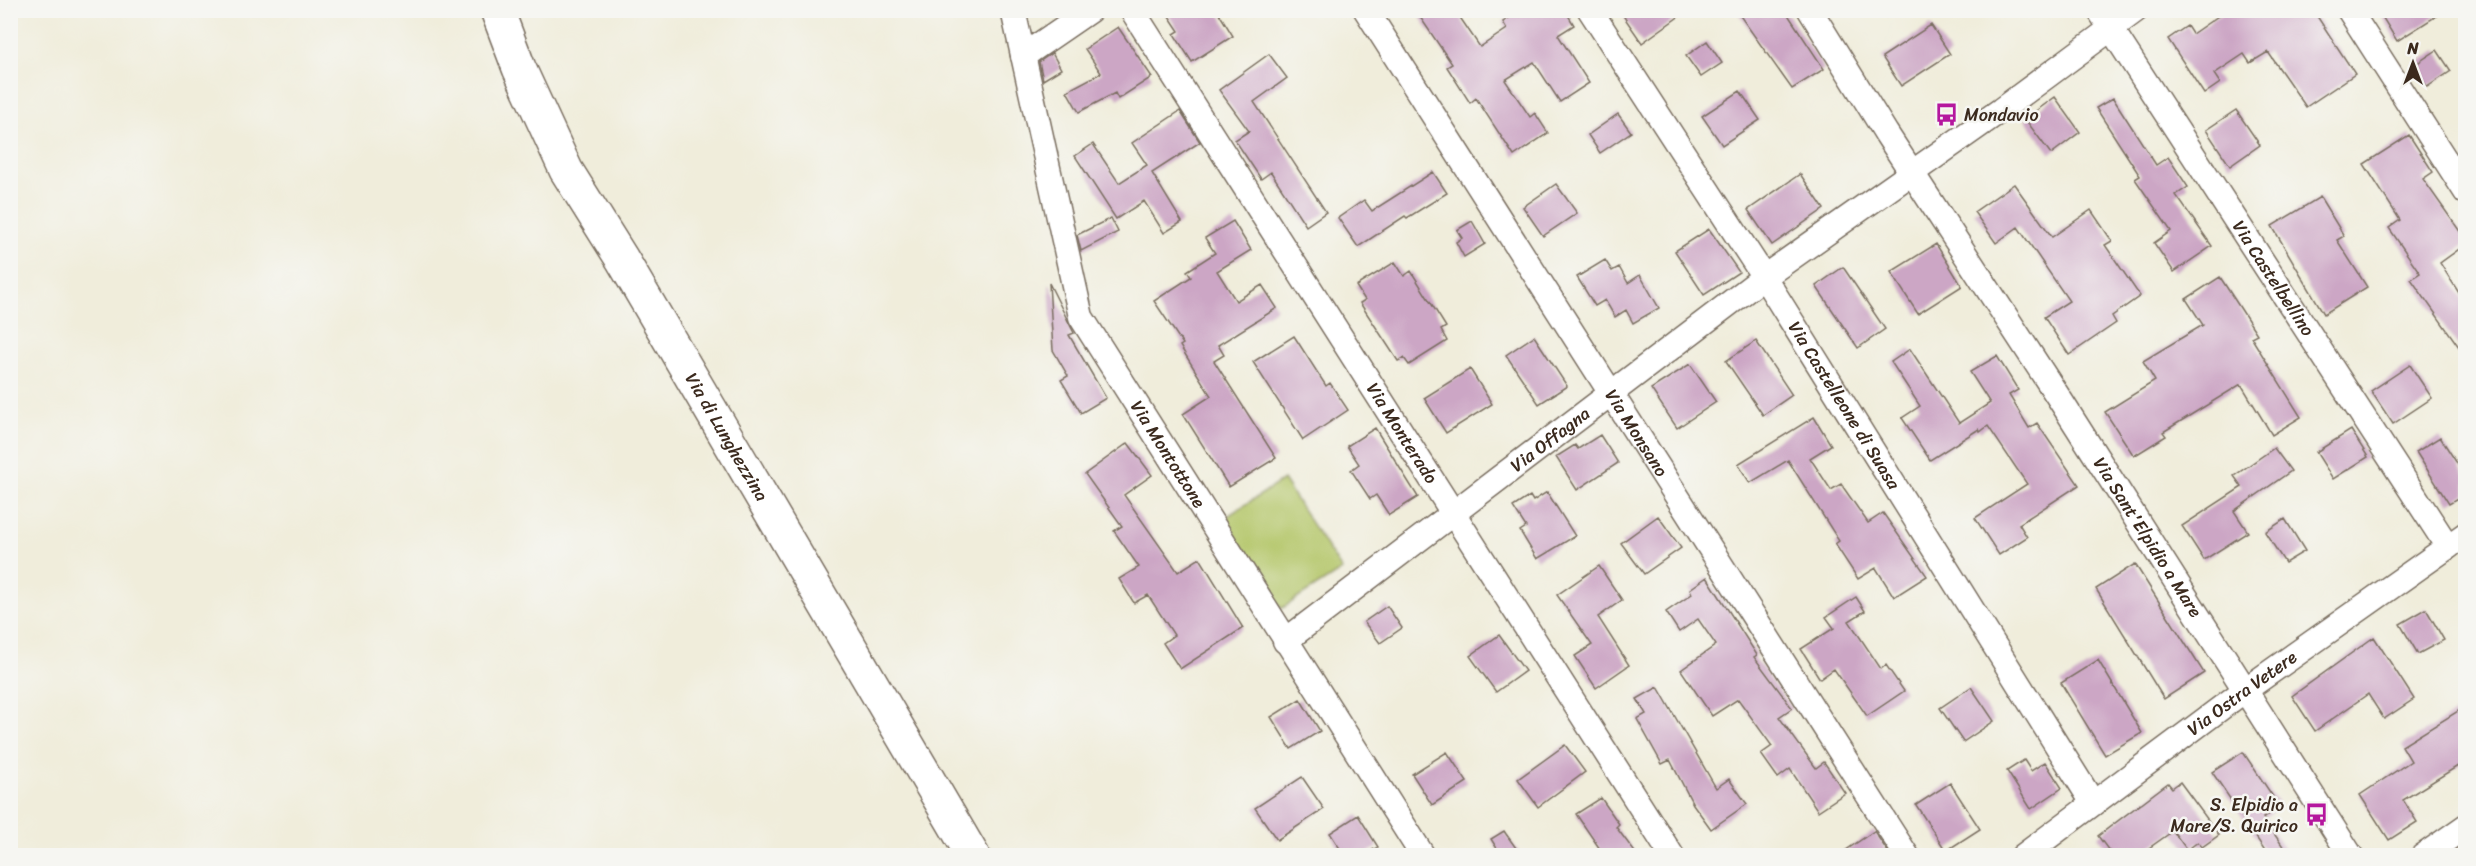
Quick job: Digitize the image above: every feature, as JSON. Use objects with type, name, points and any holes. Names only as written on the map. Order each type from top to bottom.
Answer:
[{"type":"street","name":"Via di Lunghezzina","points":[[497,10],[519,68],[566,170],[622,259],[973,855]]},
{"type":"street","name":"Via Montottone","points":[[1013,10],[1082,317],[1285,641],[1423,855]]},
{"type":"street","points":[[1023,56],[1090,10]]},
{"type":"street","name":"Via Monterado","points":[[1132,10],[1672,855]]},
{"type":"street","name":"Via Monsano","points":[[1366,10],[1907,855]]},
{"type":"street","name":"Via Castelleone di Suasa","points":[[1590,10],[1764,278],[2093,803]]},
{"type":"street","name":"Via Sant'Elpidio a Mare","points":[[1810,10],[1886,133],[2351,855]]},
{"type":"street","points":[[2104,20],[2136,10]]},
{"type":"street","points":[[2349,10],[2466,192]]},
{"type":"street","name":"Via Offagna","points":[[1285,641],[1764,278],[2001,110],[2104,20]]},
{"type":"street","name":"Via Castelbellino","points":[[2104,20],[2457,541]]},
{"type":"street","name":"Via Ostra Vetere","points":[[2023,855],[2245,690],[2457,541]]},
{"type":"street","points":[[2423,855],[2466,825]]},
{"type":"green space","points":[[1283,480],[1342,570],[1281,609],[1223,519]]},
{"type":"building","points":[[1165,10],[1217,10],[1233,36],[1192,62],[1174,34],[1179,31]]},
{"type":"building","points":[[1431,10],[1455,10],[1480,47],[1507,29],[1503,22],[1521,10],[1565,10],[1574,25],[1558,35],[1589,83],[1560,102],[1534,62],[1505,80],[1530,117],[1535,113],[1548,133],[1514,156],[1476,98],[1470,103],[1447,67],[1452,64],[1420,17]]},
{"type":"building","points":[[1634,10],[1688,10],[1642,43],[1624,17]]},
{"type":"building","points":[[1736,10],[1785,10],[1824,69],[1792,89]]},
{"type":"building","points":[[2227,10],[2313,10],[2355,74],[2306,107],[2268,52],[2250,63],[2244,54],[2214,74],[2220,83],[2204,94],[2168,39],[2187,26],[2192,34]]},
{"type":"building","points":[[2378,10],[2446,10],[2397,41]]},
{"type":"building","points":[[1931,25],[1950,54],[1901,86],[1882,57]]},
{"type":"building","points":[[1118,27],[1152,77],[1118,99],[1115,93],[1079,112],[1067,91],[1101,73],[1085,49]]},
{"type":"building","points":[[1707,41],[1722,63],[1701,77],[1686,56]]},
{"type":"building","points":[[2437,50],[2451,71],[2427,87],[2413,66]]},
{"type":"building","points":[[1052,53],[1061,69],[1043,80],[1039,62]]},
{"type":"building","points":[[1269,54],[1287,78],[1254,102],[1326,212],[1306,226],[1271,172],[1261,179],[1235,140],[1249,131],[1219,90]]},
{"type":"building","points":[[1740,91],[1760,120],[1722,145],[1702,116]]},
{"type":"building","points":[[2055,97],[2080,132],[2051,154],[2025,119]]},
{"type":"building","points":[[2113,98],[2156,165],[2168,157],[2188,187],[2176,195],[2212,246],[2174,272],[2154,243],[2171,231],[2135,179],[2140,176],[2096,108]]},
{"type":"building","points":[[2236,110],[2260,145],[2230,166],[2206,130]]},
{"type":"building","points":[[1180,111],[1200,142],[1152,173],[1182,222],[1164,233],[1144,201],[1116,219],[1075,156],[1093,144],[1119,183],[1147,165],[1132,143]]},
{"type":"building","points":[[1618,114],[1631,132],[1600,153],[1588,135]]},
{"type":"building","points":[[2409,135],[2433,172],[2423,179],[2466,240],[2466,244],[2440,263],[2466,304],[2466,357],[2411,279],[2420,273],[2389,228],[2400,220],[2364,164]]},
{"type":"building","points":[[1433,172],[1447,193],[1407,218],[1405,216],[1358,247],[1338,218],[1364,200],[1372,211]]},
{"type":"building","points":[[1800,174],[1824,209],[1772,245],[1748,210]]},
{"type":"building","points":[[1556,184],[1577,213],[1543,236],[1523,207]]},
{"type":"building","points":[[2014,184],[2052,237],[2091,210],[2112,241],[2105,245],[2140,296],[2112,316],[2116,323],[2069,355],[2044,317],[2069,301],[2018,227],[1996,243],[1974,212]]},
{"type":"building","points":[[2320,197],[2344,236],[2337,240],[2367,287],[2324,314],[2272,226]]},
{"type":"building","points":[[1111,218],[1118,232],[1081,251],[1077,235]]},
{"type":"building","points":[[1233,221],[1251,250],[1217,271],[1236,301],[1262,285],[1277,308],[1218,345],[1224,355],[1214,361],[1276,458],[1229,487],[1183,414],[1211,396],[1180,346],[1183,344],[1154,301],[1191,277],[1187,271],[1215,253],[1205,238]]},
{"type":"building","points":[[1472,221],[1485,244],[1464,257],[1456,242],[1462,238],[1457,230]]},
{"type":"building","points":[[1709,229],[1739,272],[1704,295],[1675,251]]},
{"type":"building","points":[[1936,244],[1962,286],[1918,314],[1891,272]]},
{"type":"building","points":[[1605,260],[1612,271],[1619,267],[1628,283],[1640,275],[1659,308],[1633,323],[1626,310],[1615,317],[1605,300],[1595,306],[1577,277]]},
{"type":"building","points":[[1395,262],[1404,276],[1411,271],[1446,327],[1441,330],[1447,341],[1409,365],[1404,358],[1398,361],[1360,303],[1365,300],[1356,286]]},
{"type":"building","points":[[1843,267],[1885,329],[1858,348],[1816,286]]},
{"type":"building","points":[[2220,277],[2257,334],[2251,337],[2301,417],[2272,435],[2241,384],[2163,432],[2166,436],[2134,456],[2105,412],[2155,381],[2143,361],[2203,325],[2186,299]]},
{"type":"building","points":[[1049,283],[1074,333],[1069,335],[1106,398],[1081,413],[1061,380],[1068,376],[1053,350]]},
{"type":"building","points":[[1294,336],[1326,386],[1330,383],[1348,410],[1303,440],[1253,362]]},
{"type":"building","points":[[1534,336],[1567,386],[1539,404],[1506,355]]},
{"type":"building","points":[[1756,341],[1792,395],[1763,415],[1726,361]]},
{"type":"building","points":[[1910,349],[1959,423],[1990,403],[1970,372],[1997,356],[2018,390],[2009,395],[2029,428],[2037,423],[2079,485],[2019,524],[2027,537],[1999,555],[1975,518],[2027,484],[1988,426],[1980,432],[1979,429],[1930,460],[1902,418],[1920,406],[1891,362]]},
{"type":"building","points":[[1690,364],[1716,402],[1677,428],[1651,389]]},
{"type":"building","points":[[2410,365],[2432,398],[2393,424],[2371,391]]},
{"type":"building","points":[[1470,369],[1492,404],[1446,433],[1424,398]]},
{"type":"building","points":[[1814,417],[1831,445],[1810,458],[1831,490],[1841,484],[1868,523],[1883,513],[1927,576],[1894,597],[1876,568],[1858,579],[1835,544],[1839,541],[1788,460],[1750,483],[1738,464]]},
{"type":"building","points":[[1375,428],[1418,497],[1389,515],[1376,495],[1370,499],[1351,470],[1359,464],[1347,446]]},
{"type":"building","points":[[2351,430],[2368,457],[2333,479],[2316,452]]},
{"type":"building","points":[[1600,435],[1618,463],[1577,490],[1556,457],[1575,445],[1578,449]]},
{"type":"building","points":[[2440,437],[2466,477],[2466,494],[2449,504],[2416,452]]},
{"type":"building","points":[[1128,443],[1152,475],[1124,495],[1178,572],[1200,558],[1243,628],[1180,669],[1163,643],[1174,635],[1148,595],[1134,603],[1119,579],[1139,567],[1114,531],[1122,526],[1085,474]]},
{"type":"building","points":[[2274,448],[2291,471],[2234,511],[2248,532],[2204,560],[2182,526],[2242,487],[2234,476]]},
{"type":"building","points":[[1547,492],[1575,536],[1537,559],[1520,531],[1526,527],[1513,507],[1530,496],[1533,501]]},
{"type":"building","points":[[1658,516],[1681,548],[1644,574],[1621,543]]},
{"type":"building","points":[[2285,519],[2305,551],[2285,563],[2265,532]]},
{"type":"building","points":[[2135,564],[2204,673],[2164,699],[2096,589]]},
{"type":"building","points":[[1599,566],[1622,600],[1598,617],[1629,665],[1596,688],[1575,656],[1592,645],[1557,595]]},
{"type":"building","points":[[1707,577],[1757,655],[1754,657],[1792,708],[1779,717],[1816,768],[1824,762],[1845,793],[1818,811],[1790,769],[1778,778],[1761,754],[1772,746],[1738,699],[1712,716],[1681,670],[1716,645],[1698,619],[1679,632],[1666,612],[1692,594],[1690,589]]},
{"type":"building","points":[[1856,597],[1865,611],[1849,621],[1881,669],[1886,665],[1904,691],[1867,716],[1834,669],[1820,679],[1801,649],[1834,628],[1826,617]]},
{"type":"building","points":[[1387,606],[1402,628],[1380,643],[1364,622]]},
{"type":"building","points":[[2426,609],[2444,640],[2418,654],[2400,624]]},
{"type":"building","points":[[1499,635],[1525,671],[1496,692],[1470,656]]},
{"type":"building","points":[[2374,637],[2414,699],[2384,719],[2368,694],[2315,731],[2292,696]]},
{"type":"building","points":[[2098,660],[2142,733],[2105,755],[2061,683]]},
{"type":"building","points":[[1658,687],[1716,788],[1729,779],[1747,804],[1711,829],[1693,804],[1670,760],[1662,764],[1637,719],[1646,714],[1637,699]]},
{"type":"building","points":[[1971,687],[1994,721],[1963,742],[1940,708]]},
{"type":"building","points":[[1300,699],[1320,731],[1291,749],[1271,717]]},
{"type":"building","points":[[2466,706],[2466,761],[2403,800],[2417,822],[2389,840],[2360,795],[2411,761],[2402,746]]},
{"type":"building","points":[[1565,745],[1585,772],[1538,807],[1518,779]]},
{"type":"building","points":[[1447,752],[1467,782],[1432,805],[1412,774]]},
{"type":"building","points":[[2243,752],[2280,807],[2263,818],[2289,855],[2268,855],[2212,772]]},
{"type":"building","points":[[2024,760],[2031,771],[2045,762],[2062,788],[2031,809],[2007,771]]},
{"type":"building","points":[[1302,777],[1324,809],[1277,840],[1255,808]]},
{"type":"building","points":[[2180,782],[2219,835],[2202,847],[2198,842],[2187,850],[2173,831],[2139,855],[2112,855],[2098,836],[2168,783],[2172,788]]},
{"type":"building","points":[[1950,783],[1980,829],[1946,851],[1916,805]]},
{"type":"building","points":[[1601,798],[1619,824],[1616,827],[1637,855],[1604,855],[1576,814]]},
{"type":"building","points":[[1358,815],[1378,847],[1364,855],[1344,855],[1330,833]]},
{"type":"building","points":[[1504,831],[1521,855],[1501,855],[1491,839]]},
{"type":"building","points":[[1874,831],[1890,855],[1839,855]]},
{"type":"place","name":"Mondavio","points":[[1946,115]]},
{"type":"place","name":"S. Elpidio a Mare/S. Quirico","points":[[2316,815]]}]
